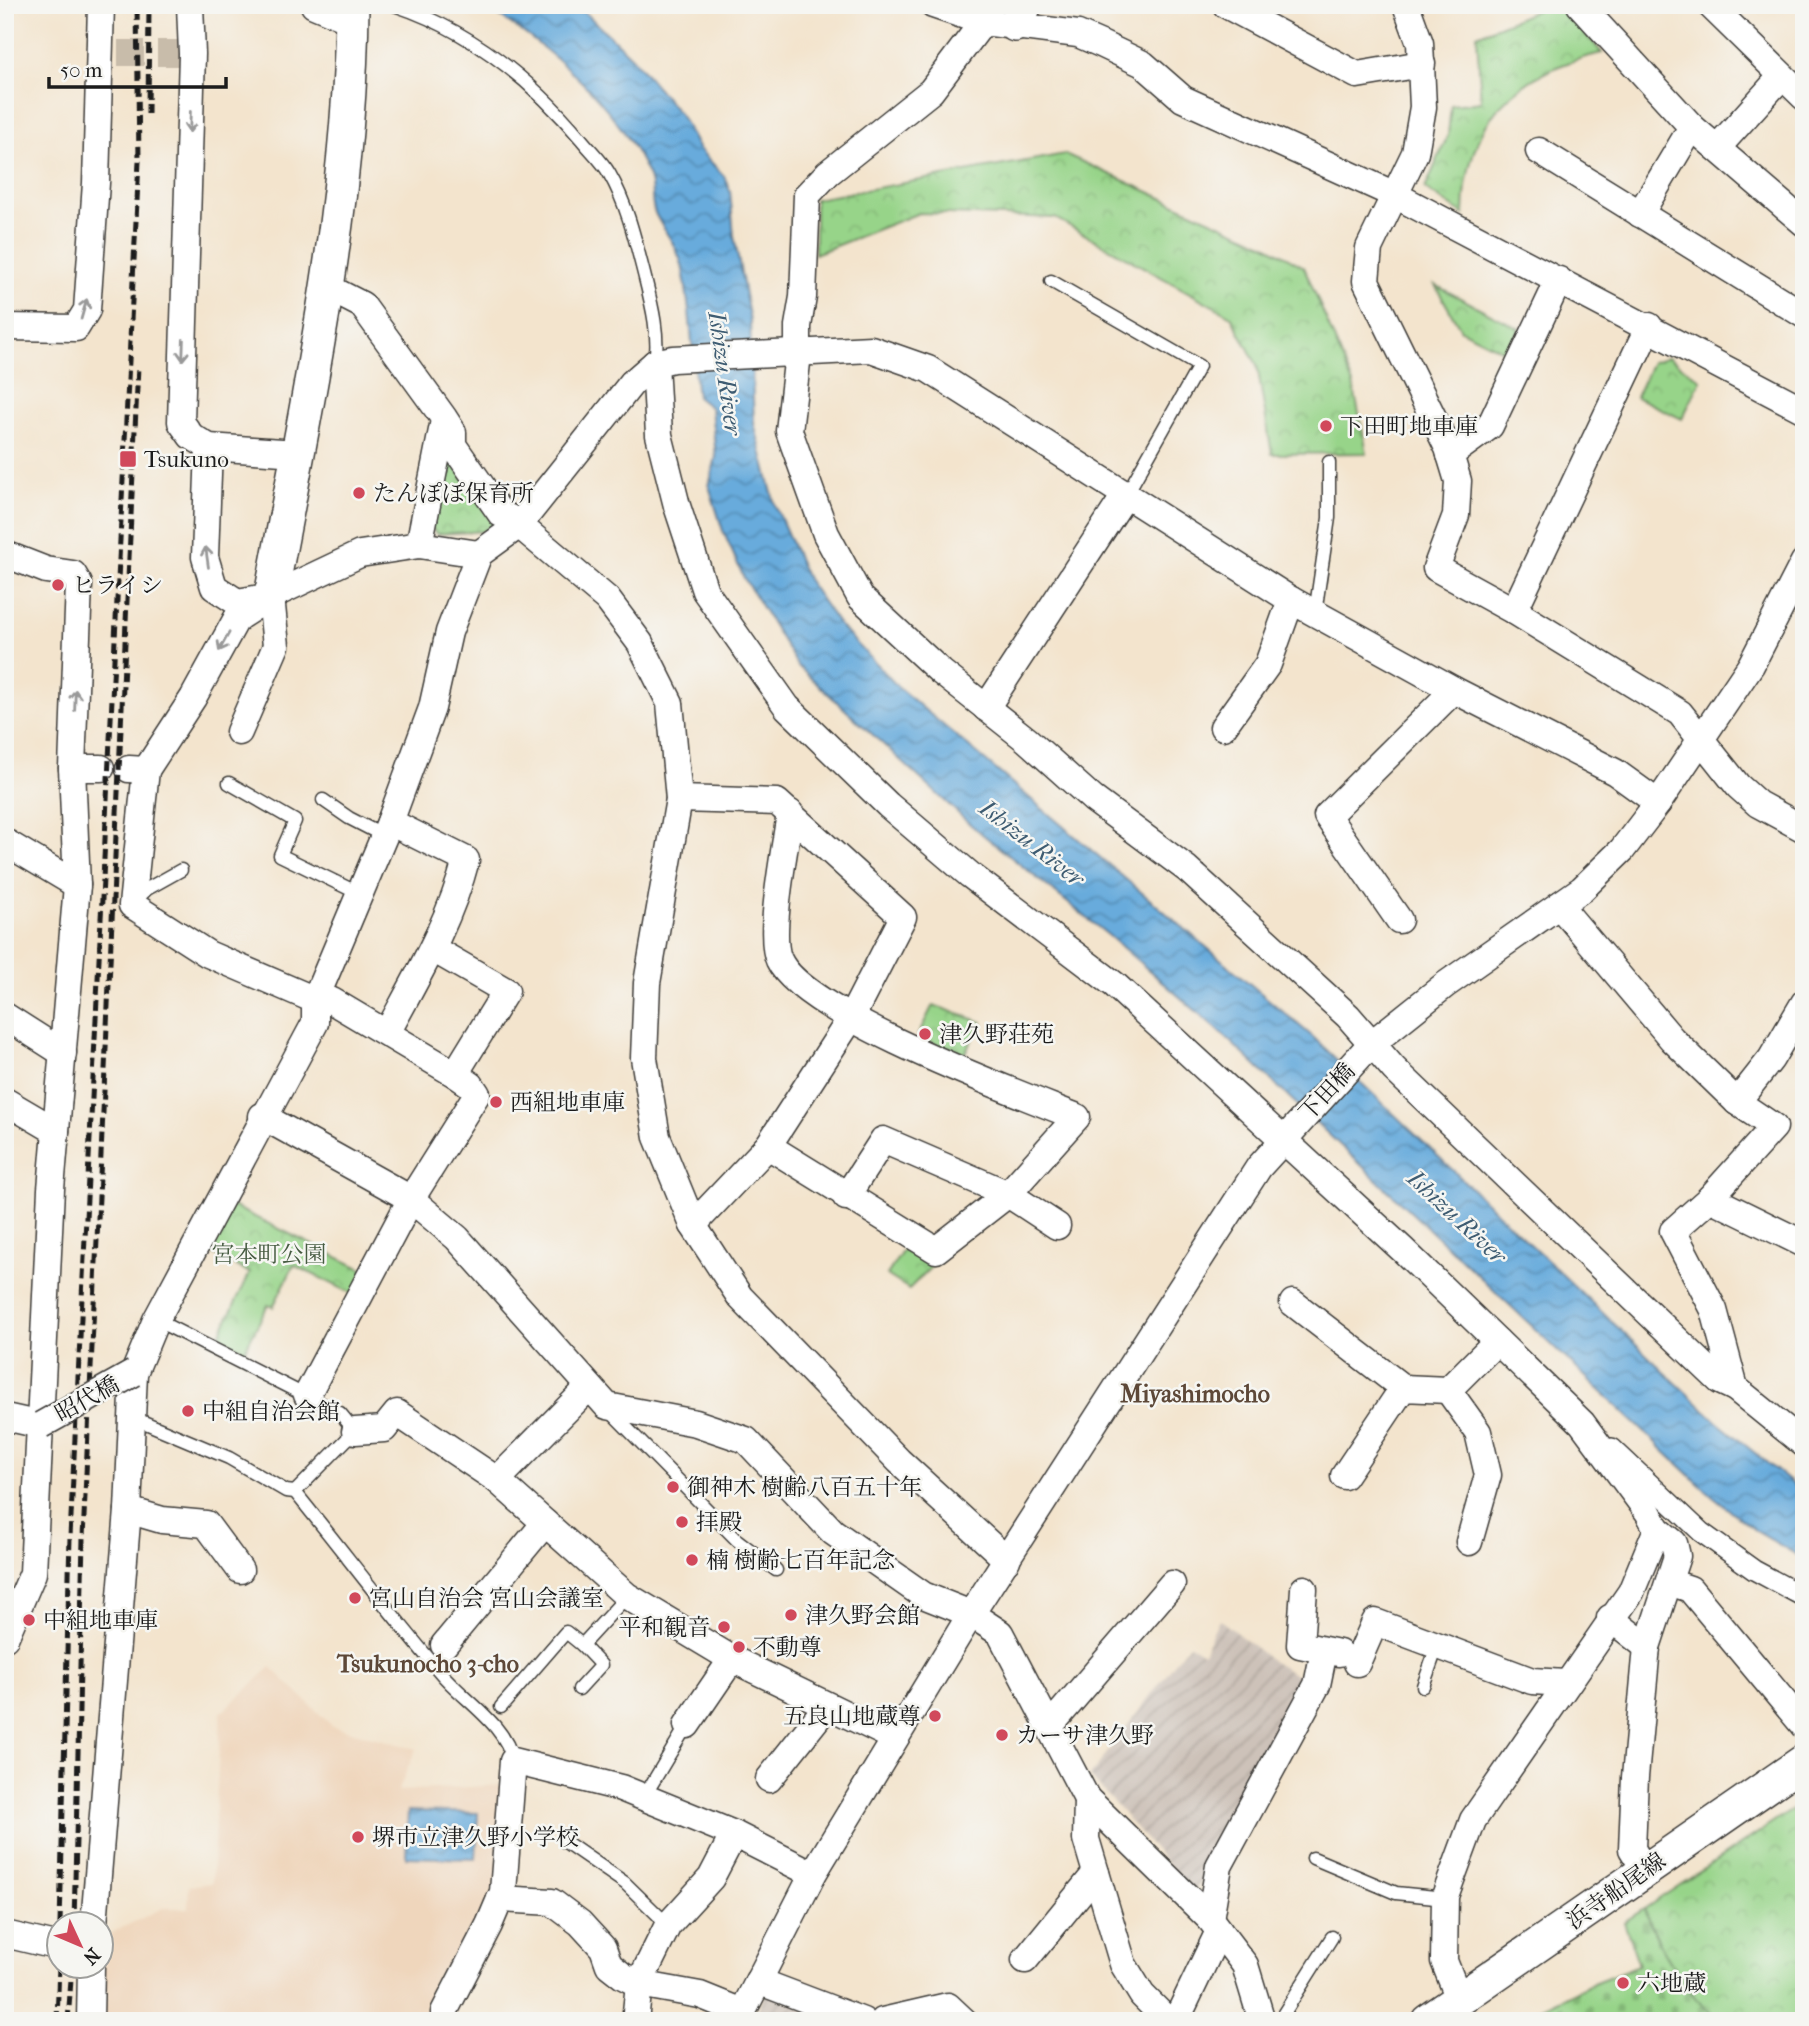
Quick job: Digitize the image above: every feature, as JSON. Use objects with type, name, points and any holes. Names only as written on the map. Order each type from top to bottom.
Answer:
[{"type":"street","points":[[5,327],[76,328],[87,310],[109,53],[101,5]]},
{"type":"street","points":[[190,5],[185,53],[181,422],[191,436],[209,447],[297,453]]},
{"type":"street","points":[[239,732],[276,646],[271,596],[327,287],[343,158],[352,13],[314,5]]},
{"type":"street","points":[[933,5],[1008,17],[1078,34],[1101,44],[1143,64],[1183,99],[1395,195],[1649,326],[1804,410]]},
{"type":"street","points":[[1226,5],[1357,75],[1422,64]]},
{"type":"street","points":[[1406,5],[1420,43],[1423,107],[1415,153],[1369,248],[1366,281],[1450,455],[1458,481],[1456,515],[1436,568],[1514,611],[1680,713],[1702,739],[1715,760],[1758,804],[1804,830]]},
{"type":"street","points":[[1580,5],[1692,127],[1804,223]]},
{"type":"street","points":[[1710,5],[1804,97]]},
{"type":"street","points":[[1008,17],[930,91],[828,173],[807,195],[791,355],[789,431],[807,488],[841,564],[860,597],[941,673],[1093,799],[1187,869],[1348,1016],[1371,1044],[1669,1334],[1720,1381],[1735,1388],[1804,1444]]},
{"type":"street","points":[[1717,148],[1782,76]]},
{"type":"street","points":[[1640,214],[1692,127]]},
{"type":"street","points":[[1539,151],[1804,315]]},
{"type":"street","points":[[1450,455],[1490,426],[1559,280]]},
{"type":"street","points":[[327,287],[362,305],[450,432],[468,436],[517,505],[511,520]]},
{"type":"street","points":[[1514,611],[1649,326]]},
{"type":"street","points":[[95,1910],[128,1510],[134,1373],[156,1320],[262,1116],[315,1023],[315,1000],[387,829],[432,708],[449,632],[479,554],[632,383],[664,361],[872,349],[928,369],[1124,497],[1291,600],[1454,690],[1615,772],[1658,803]]},
{"type":"street","points":[[664,361],[659,435],[677,506],[705,591],[787,707],[888,804],[970,874],[1115,985],[1701,1532],[1754,1570],[1804,1597]]},
{"type":"street","points":[[419,545],[450,432]]},
{"type":"street","points":[[209,447],[205,557],[214,587],[237,602],[271,596]]},
{"type":"street","points":[[986,708],[1124,497]]},
{"type":"street","points":[[511,520],[607,598],[640,643],[670,703],[679,799],[647,983],[644,1058],[657,1137],[693,1225],[740,1297],[899,1461],[1007,1560]]},
{"type":"street","points":[[307,1395],[411,1199],[477,1094],[471,1085],[455,1074],[332,1001],[315,1000],[208,954],[132,905],[138,770],[193,698],[237,618],[271,596],[360,554],[419,545],[479,554]]},
{"type":"street","points":[[5,554],[46,570],[72,574],[79,584],[72,768],[77,885],[56,1131],[33,1573],[5,1639]]},
{"type":"street","name":"下田橋","points":[[740,2017],[813,1874],[895,1738],[971,1614],[1259,1167],[1371,1044],[1445,985],[1582,889],[1622,850],[1658,803],[1751,665],[1804,562]]},
{"type":"street","points":[[1223,727],[1268,664],[1291,600]]},
{"type":"street","points":[[1399,920],[1327,816],[1454,690]]},
{"type":"street","points":[[72,768],[101,768]]},
{"type":"street","points":[[679,799],[777,802],[902,917],[851,1018],[768,1146],[693,1225]]},
{"type":"street","points":[[768,1146],[846,1197],[936,1250],[1007,1194],[1077,1117],[938,1060],[851,1018],[793,979],[778,960],[775,934],[790,813]]},
{"type":"street","points":[[387,829],[466,860],[460,885],[433,949],[387,1033]]},
{"type":"street","points":[[5,842],[77,885]]},
{"type":"street","points":[[1559,905],[1672,1039],[1737,1102],[1774,1127],[1710,1198],[1673,1231],[1714,1310],[1735,1388]]},
{"type":"street","points":[[433,949],[506,991],[455,1074]]},
{"type":"street","points":[[1737,1102],[1771,1059],[1804,1003]]},
{"type":"street","points":[[5,1016],[63,1053]]},
{"type":"street","points":[[5,1101],[56,1131]]},
{"type":"street","points":[[262,1116],[411,1199],[457,1238],[607,1406],[696,1423],[746,1440],[833,1532],[923,1595],[971,1614],[1000,1633],[1087,1799],[1215,1925],[1245,1965],[1262,2021]]},
{"type":"street","points":[[846,1197],[883,1140],[1007,1194],[1058,1226]]},
{"type":"street","points":[[1710,1198],[1804,1244]]},
{"type":"street","points":[[1293,1303],[1403,1388],[1448,1390],[1497,1341]]},
{"type":"street","name":"昭代橋","points":[[41,1425],[134,1373]]},
{"type":"street","points":[[497,1480],[589,1387]]},
{"type":"street","points":[[1344,1476],[1403,1388]]},
{"type":"street","points":[[1448,1390],[1478,1432],[1488,1475],[1469,1542]]},
{"type":"street","points":[[355,1431],[384,1429],[397,1413],[497,1480],[627,1596],[732,1659],[895,1738]]},
{"type":"street","points":[[5,1417],[41,1425]]},
{"type":"street","points":[[1582,1423],[1648,1512],[1657,1529],[1674,1543],[1677,1556],[1647,1647],[1635,1777],[1632,1849],[1645,1870]]},
{"type":"street","points":[[128,1510],[162,1520],[206,1524],[240,1570]]},
{"type":"street","points":[[444,1645],[545,1523]]},
{"type":"street","points":[[1459,1999],[1444,1961],[1445,1898],[1473,1820],[1610,1618],[1631,1592],[1657,1529]]},
{"type":"street","points":[[1669,1582],[1690,1589],[1804,1726]]},
{"type":"street","points":[[1049,1727],[1172,1584]]},
{"type":"street","points":[[1304,1590],[1300,1645],[1341,1656]]},
{"type":"street","points":[[1610,1618],[1647,1647]]},
{"type":"street","points":[[1176,2021],[1215,1925],[1219,1866],[1317,1685],[1341,1656],[1376,1622],[1438,1643],[1532,1681],[1565,1684]]},
{"type":"street","points":[[687,1725],[732,1659]]},
{"type":"street","points":[[769,1779],[827,1706]]},
{"type":"street","points":[[445,2021],[444,2012],[499,1899],[513,1761],[621,1788],[734,1834],[813,1874]]},
{"type":"street","name":"浜寺船尾線","points":[[1428,2021],[1804,1761]]},
{"type":"street","points":[[1087,1799],[1086,1839],[1123,1964],[1142,1995],[1168,2021]]},
{"type":"street","points":[[635,2021],[639,1983],[668,1925],[711,1878],[734,1834]]},
{"type":"street","points":[[1025,1960],[1096,1873]]},
{"type":"street","points":[[499,1899],[552,1902],[580,1923],[603,1948],[609,1965],[639,1983],[700,1995],[740,2017]]},
{"type":"street","points":[[5,1934],[46,1944]]},
{"type":"street","points":[[90,2021],[91,1980]]},
{"type":"street","points":[[758,1981],[863,2021]]},
{"type":"street","points":[[883,2021],[948,2006],[964,2021]]},
{"type":"lane","points":[[394,5],[419,14],[503,61],[544,96],[608,172],[627,210],[649,293],[658,347],[664,361]]},
{"type":"lane","points":[[1051,281],[1199,366],[1124,497]]},
{"type":"lane","points":[[1315,614],[1329,518],[1329,463]]},
{"type":"lane","points":[[229,783],[295,821],[279,855],[358,893]]},
{"type":"lane","points":[[323,800],[349,818],[387,829]]},
{"type":"lane","points":[[132,905],[147,888],[181,870]]},
{"type":"lane","points":[[156,1320],[340,1413],[355,1431],[295,1492]]},
{"type":"lane","points":[[607,1406],[611,1415],[737,1540],[776,1570]]},
{"type":"lane","points":[[134,1418],[229,1458],[286,1491],[295,1492],[456,1692],[503,1734],[510,1746],[513,1761]]},
{"type":"lane","points":[[582,1645],[627,1596]]},
{"type":"lane","points":[[500,1707],[566,1632],[601,1665],[579,1689]]},
{"type":"lane","points":[[1423,1686],[1438,1643]]},
{"type":"lane","points":[[644,1797],[687,1725]]},
{"type":"lane","points":[[564,1841],[625,1883],[668,1925]]},
{"type":"lane","points":[[1314,1858],[1396,1893],[1445,1898]]},
{"type":"lane","points":[[1279,2021],[1332,1937]]},
{"type":"shaded area","points":[[1219,1619],[1273,1662],[1306,1681],[1194,1894],[1090,1776],[1189,1644],[1203,1653]]},
{"type":"shaded area","name":"堺市立津久野小学校","points":[[271,1667],[332,1726],[416,1749],[398,1791],[506,1785],[500,1886],[442,2021],[101,2021],[103,1980],[116,1980],[116,1931],[163,1908],[188,1908],[189,1886],[212,1883],[221,1713]]},
{"type":"shaded area","points":[[766,1993],[835,2021],[752,2021]]},
{"type":"green space","points":[[1550,5],[1562,5],[1602,53],[1570,62],[1543,74],[1519,89],[1500,107],[1484,128],[1473,153],[1464,215],[1425,189],[1448,135],[1451,105],[1481,102],[1477,35]]},
{"type":"green space","points":[[1065,154],[1266,245],[1304,267],[1353,384],[1367,453],[1272,454],[1257,365],[1231,316],[1055,218],[919,213],[815,254],[815,199]]},
{"type":"green space","points":[[1435,285],[1520,329],[1507,353],[1461,330]]},
{"type":"green space","points":[[1668,357],[1701,380],[1682,419],[1636,397],[1652,362]]},
{"type":"green space","points":[[448,454],[493,523],[487,531],[437,534],[430,527]]},
{"type":"green space","points":[[933,1005],[982,1022],[962,1058],[918,1035]]},
{"type":"green space","name":"宮本町公園","points":[[230,1205],[366,1271],[355,1295],[294,1265],[273,1307],[268,1305],[241,1357],[215,1344],[250,1273],[207,1251]]},
{"type":"green space","points":[[905,1247],[934,1264],[909,1289],[887,1275]]},
{"type":"green space","points":[[1804,1802],[1804,2021],[1727,2021],[1714,2015],[1689,1990],[1667,1956],[1644,1909]]},
{"type":"green space","points":[[1644,1909],[1659,1943],[1677,1971],[1698,1997],[1726,2021],[1516,2021],[1593,1983],[1639,1965],[1624,1922]]},
{"type":"water","name":"Ishizu River","points":[[482,5],[577,5],[632,57],[681,116],[698,148],[724,176],[730,191],[734,236],[750,321],[754,423],[775,505],[807,579],[839,625],[899,688],[1313,1037],[1717,1422],[1804,1493],[1804,1559],[1756,1531],[1713,1497],[1217,1029],[1108,935],[971,825],[798,666],[744,578],[723,531],[709,486],[716,457],[711,408],[697,397],[682,265],[655,213],[649,177],[619,124],[579,79],[532,39]]},
{"type":"water","points":[[408,1811],[478,1813],[476,1859],[406,1857]]},
{"type":"tunnel","points":[[118,53],[178,53]]},
{"type":"railway","points":[[60,1910],[70,1537],[139,161],[137,5]]},
{"type":"railway","points":[[148,114],[149,5]]},
{"type":"railway","points":[[74,1910],[83,1538],[138,366]]},
{"type":"railway","points":[[57,2021],[58,1980]]},
{"type":"railway","points":[[68,2021],[71,1980]]},
{"type":"place","name":"下田町地車庫","points":[[1326,426]]},
{"type":"place","name":"Tsukuno","points":[[128,459]]},
{"type":"place","name":"たんぽぽ保育所","points":[[359,493]]},
{"type":"place","name":"ヒライシ","points":[[58,585]]},
{"type":"place","name":"津久野荘苑","points":[[925,1034]]},
{"type":"place","name":"西組地車庫","points":[[496,1102]]},
{"type":"place","name":"中組自治会館","points":[[188,1411]]},
{"type":"place","name":"御神木 樹齢八百五十年","points":[[673,1487]]},
{"type":"place","name":"拝殿","points":[[682,1522]]},
{"type":"place","name":"楠 樹齢七百年記念","points":[[692,1560]]},
{"type":"place","name":"宮山自治会 宮山会議室","points":[[355,1598]]},
{"type":"place","name":"津久野会館","points":[[791,1615]]},
{"type":"place","name":"中組地車庫","points":[[29,1620]]},
{"type":"place","name":"平和観音","points":[[724,1627]]},
{"type":"place","name":"不動尊","points":[[739,1647]]},
{"type":"place","name":"五良山地蔵尊","points":[[935,1716]]},
{"type":"place","name":"カーサ津久野","points":[[1002,1735]]},
{"type":"place","name":"堺市立津久野小学校","points":[[358,1837]]},
{"type":"place","name":"六地蔵","points":[[1623,1983]]},
{"type":"district","name":"Miyashimocho","points":[[1195,1394]]},
{"type":"district","name":"Tsukunocho 3-cho","points":[[428,1664]]}]
